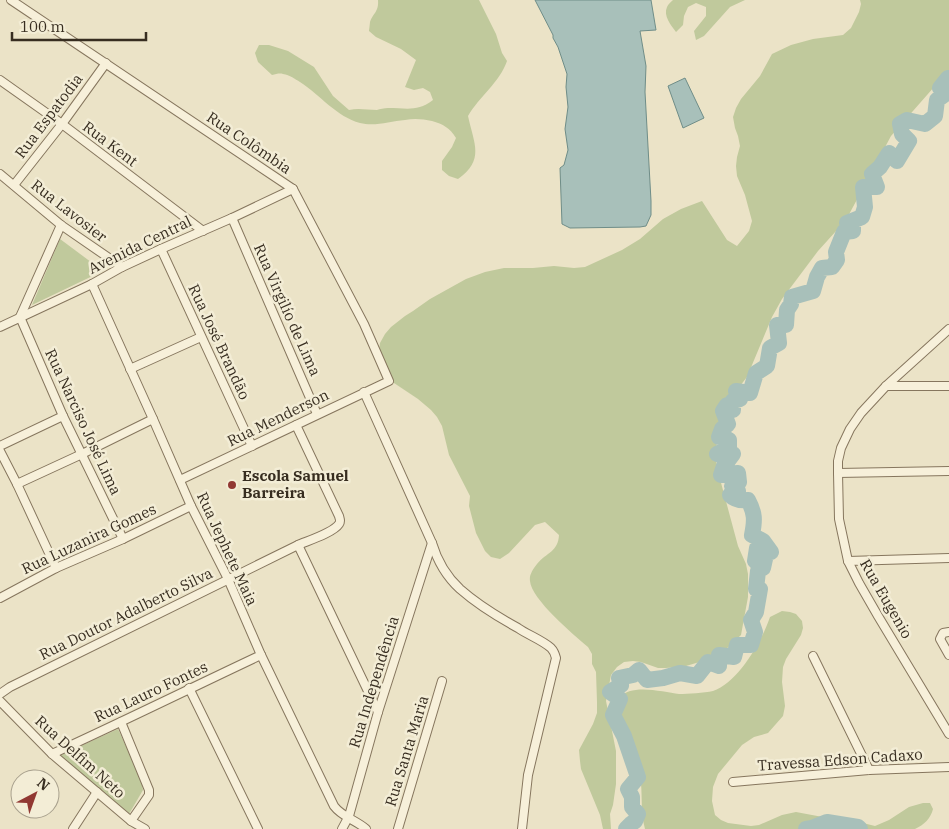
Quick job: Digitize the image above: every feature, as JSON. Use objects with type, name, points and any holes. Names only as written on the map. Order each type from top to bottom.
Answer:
[{"type":"street","name":"Rua Colômbia","points":[[11,0],[293,189],[364,324],[389,381]]},
{"type":"street","name":"Rua Espatodia","points":[[14,185],[62,124],[106,63]]},
{"type":"street","name":"Rua Kent","points":[[0,80],[62,124],[203,231]]},
{"type":"street","name":"Rua Lavosier","points":[[0,176],[14,185],[61,225],[122,267]]},
{"type":"street","name":"Avenida Central","points":[[0,327],[92,284],[122,267],[293,189]]},
{"type":"street","name":"Rua Virgilío de Lima","points":[[232,218],[317,414]]},
{"type":"street","points":[[20,317],[61,225]]},
{"type":"street","name":"Rua José Brandão","points":[[161,249],[252,446]]},
{"type":"street","name":"Rua Jephete Maia","points":[[92,284],[191,506],[228,579],[261,655],[334,806],[341,814],[348,816],[366,829]]},
{"type":"street","name":"Rua Narciso José Lima","points":[[20,317],[63,416],[123,539]]},
{"type":"street","name":"Rua Eugenio","points":[[949,329],[870,402],[850,429],[841,448],[838,461],[839,519],[848,561],[878,616],[949,734]]},
{"type":"street","points":[[130,369],[201,337]]},
{"type":"street","name":"Rua Menderson","points":[[180,480],[389,381]]},
{"type":"street","points":[[886,386],[949,386]]},
{"type":"street","points":[[364,392],[432,543],[436,556],[449,576],[459,588],[480,604],[551,648],[555,654],[556,658],[528,775],[522,829]]},
{"type":"street","points":[[0,446],[63,416]]},
{"type":"street","points":[[17,484],[153,418]]},
{"type":"street","name":"Rua Doutor Adalberto Silva","points":[[0,694],[10,687],[335,528],[340,523],[339,516],[296,425]]},
{"type":"street","points":[[0,452],[56,568]]},
{"type":"street","points":[[838,473],[949,472]]},
{"type":"street","name":"Rua Luzanira Gomes","points":[[0,598],[56,568],[123,539],[191,506]]},
{"type":"street","name":"Rua Independência","points":[[342,829],[348,816],[378,712],[432,543]]},
{"type":"street","points":[[298,545],[378,712]]},
{"type":"street","points":[[848,561],[949,558]]},
{"type":"street","points":[[949,632],[943,633],[940,637],[949,655]]},
{"type":"street","name":"Rua Lauro Fontes","points":[[52,754],[261,655]]},
{"type":"street","points":[[813,656],[869,770]]},
{"type":"street","name":"Rua Santa Maria","points":[[398,829],[442,681]]},
{"type":"street","points":[[189,688],[258,829]]},
{"type":"street","name":"Rua Delfim Neto","points":[[0,702],[52,754],[131,821],[146,829]]},
{"type":"street","points":[[121,722],[149,790],[149,795],[131,821]]},
{"type":"street","name":"Travessa Edson Cadaxo","points":[[733,782],[869,770],[949,768]]},
{"type":"street","points":[[73,829],[97,792]]},
{"type":"green space","points":[[378,0],[479,0],[496,34],[502,53],[507,61],[500,76],[468,116],[475,143],[475,158],[472,165],[458,179],[449,176],[442,170],[442,161],[456,138],[443,125],[422,119],[377,124],[360,123],[336,111],[294,78],[282,74],[272,75],[258,62],[255,53],[259,45],[269,45],[288,51],[314,67],[333,96],[349,110],[417,108],[427,104],[433,100],[430,92],[423,88],[414,90],[405,87],[416,60],[369,31],[371,19],[378,7]]},
{"type":"green space","points":[[673,0],[745,0],[730,7],[704,36],[696,40],[694,31],[706,16],[706,7],[696,3],[688,7],[683,25],[676,32],[666,14],[667,6]]},
{"type":"green space","points":[[860,0],[949,0],[949,70],[891,136],[846,220],[818,251],[782,299],[772,317],[747,377],[729,400],[717,429],[716,461],[738,546],[748,574],[748,597],[741,635],[721,654],[713,658],[686,666],[666,668],[658,668],[641,662],[624,662],[611,675],[606,701],[616,751],[616,784],[610,814],[611,829],[603,829],[600,815],[581,769],[579,750],[597,713],[596,672],[592,664],[592,654],[588,647],[545,607],[532,589],[530,581],[530,577],[537,564],[557,545],[559,535],[545,522],[535,525],[509,553],[500,559],[491,557],[485,551],[476,533],[469,506],[470,496],[449,455],[442,426],[431,410],[388,378],[379,351],[380,343],[391,327],[405,316],[430,299],[466,279],[504,268],[585,267],[622,250],[640,239],[663,219],[681,209],[702,201],[727,240],[737,246],[749,231],[752,221],[745,195],[737,176],[736,166],[740,146],[733,117],[736,108],[760,76],[772,54],[791,45],[813,39],[843,35],[851,28],[859,12]]},
{"type":"green space","points":[[60,239],[103,271],[32,305]]},
{"type":"green space","points":[[782,611],[796,614],[802,621],[803,628],[783,667],[782,682],[785,706],[783,716],[768,733],[754,737],[742,745],[718,774],[713,787],[712,801],[715,815],[728,823],[751,826],[796,812],[851,820],[875,826],[889,820],[909,807],[930,803],[933,809],[931,815],[915,829],[645,829],[640,775],[636,757],[617,705],[619,698],[624,693],[639,690],[687,694],[713,691],[722,687],[748,660],[761,638],[770,617]]},
{"type":"green space","points":[[118,729],[141,779],[143,790],[129,814],[59,756]]},
{"type":"water","points":[[535,0],[651,0],[656,30],[640,31],[646,66],[645,92],[651,201],[651,215],[646,226],[570,228],[562,224],[560,168],[564,165],[568,150],[565,129],[568,107],[567,74],[553,35]]},
{"type":"water","points":[[685,78],[704,118],[683,128],[668,86]]},
{"type":"waterway","points":[[626,829],[635,821],[638,814],[632,807],[632,797],[628,789],[638,777],[624,736],[613,715],[620,699],[610,692],[621,685],[619,678],[633,675],[639,670],[647,680],[680,673],[697,676],[708,662],[719,666],[719,655],[734,657],[737,645],[751,645],[755,632],[751,620],[756,612],[760,589],[756,589],[758,571],[763,568],[765,559],[755,561],[757,548],[771,552],[763,541],[752,535],[754,517],[748,500],[738,500],[730,495],[738,491],[732,486],[739,482],[738,473],[721,475],[724,466],[733,454],[723,456],[717,454],[729,448],[729,440],[719,437],[722,429],[728,424],[723,411],[727,405],[733,410],[733,401],[740,399],[736,391],[750,393],[756,373],[767,366],[770,348],[779,343],[777,325],[786,325],[787,310],[791,304],[792,297],[813,291],[822,268],[832,267],[837,260],[836,252],[844,232],[853,231],[853,224],[847,223],[862,217],[865,207],[863,187],[877,187],[872,174],[880,167],[889,153],[897,161],[909,141],[902,134],[900,124],[907,120],[925,124],[935,116],[937,100],[948,92],[947,84],[940,88],[949,79]]},
{"type":"waterway","points":[[806,829],[827,822],[858,827],[860,829]]},
{"type":"place","name":"Escola Samuel Barreira","points":[[232,485]]}]
